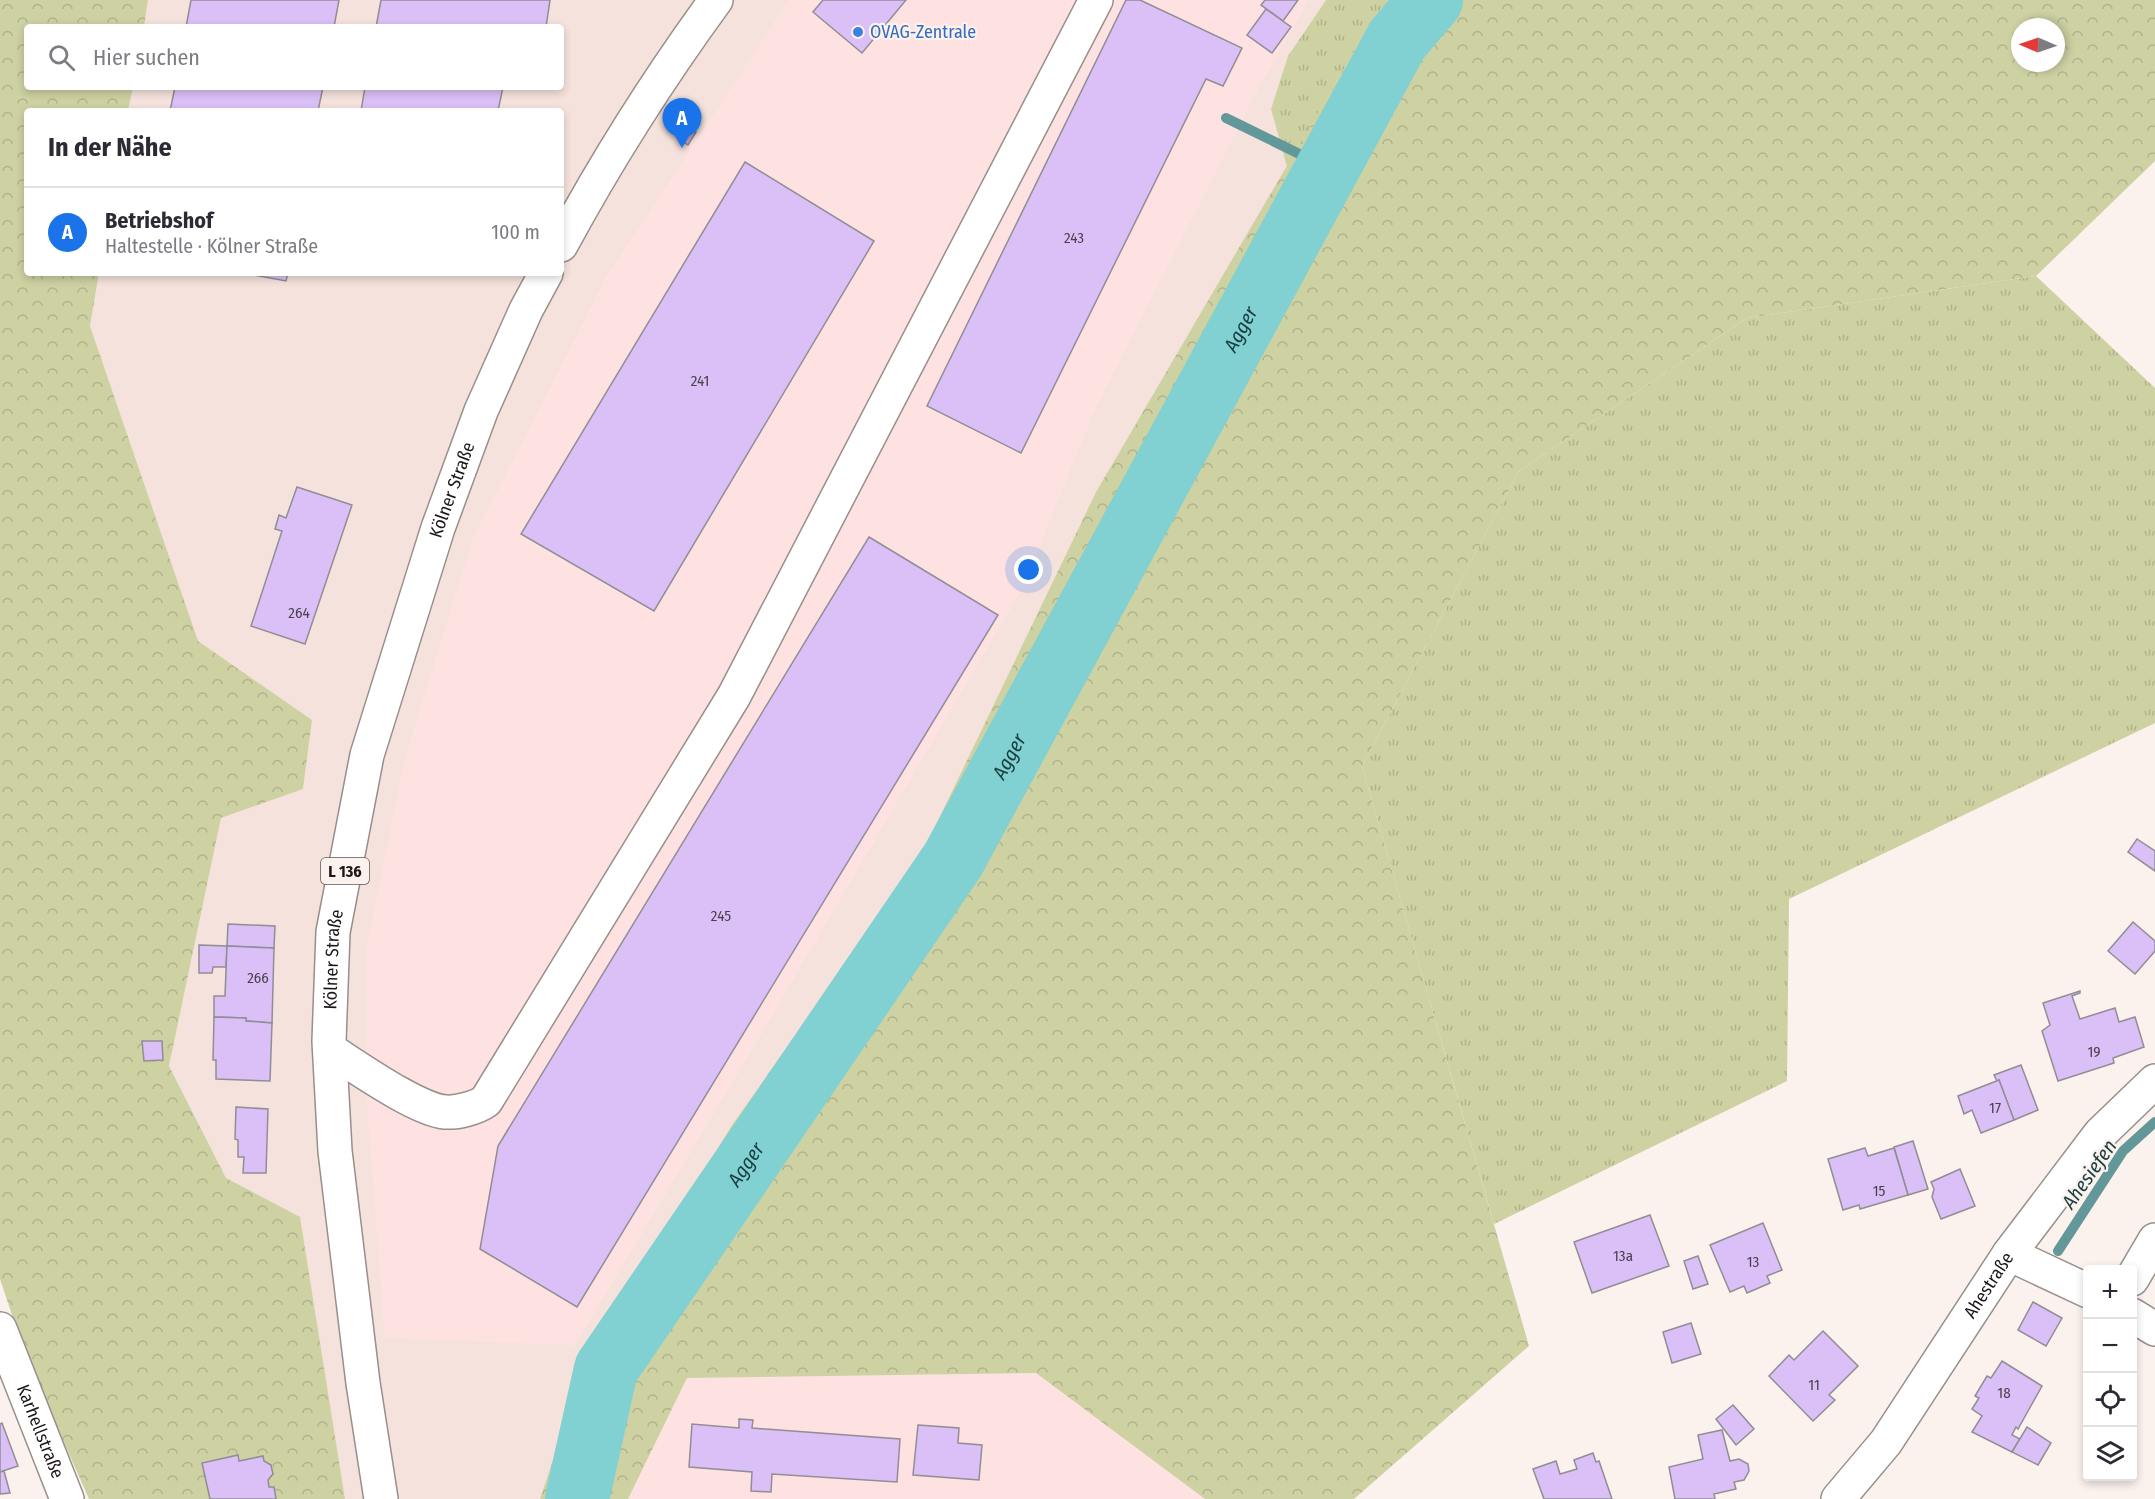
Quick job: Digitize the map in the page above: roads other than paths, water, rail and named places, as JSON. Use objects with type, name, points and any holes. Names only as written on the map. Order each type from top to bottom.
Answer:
[{"type":"main road","points":[[564,239],[584,202],[657,83],[716,0]]},
{"type":"main road","points":[[330,1050],[417,1103],[446,1112],[478,1106],[486,1101],[734,696],[1096,0]]},
{"type":"main road","name":"Kölner Straße","points":[[381,1499],[363,1383],[334,1151],[330,1050],[333,932],[367,755],[438,528],[477,422],[526,310],[544,276]]},
{"type":"main road","name":"Ahestraße","points":[[1838,1499],[1886,1442],[2009,1254],[2100,1134],[2155,1081]]},
{"type":"main road","points":[[2137,1272],[2155,1240]]},
{"type":"main road","points":[[2009,1254],[2083,1289]]},
{"type":"main road","points":[[2137,1318],[2155,1329]]},
{"type":"main road","name":"Karhellstraße","points":[[0,1329],[67,1499]]},
{"type":"waterway","name":"Agger","points":[[577,1499],[606,1369],[953,860],[1397,40],[1431,0]]},
{"type":"waterway","points":[[1226,118],[1328,168]]},
{"type":"waterway","name":"Ahesiefen","points":[[2058,1251],[2123,1151],[2155,1122]]},
{"type":"place","name":"OVAG-Zentrale","points":[[858,32]]},
{"type":"place","name":"Betriebshof","points":[[682,148]]}]
